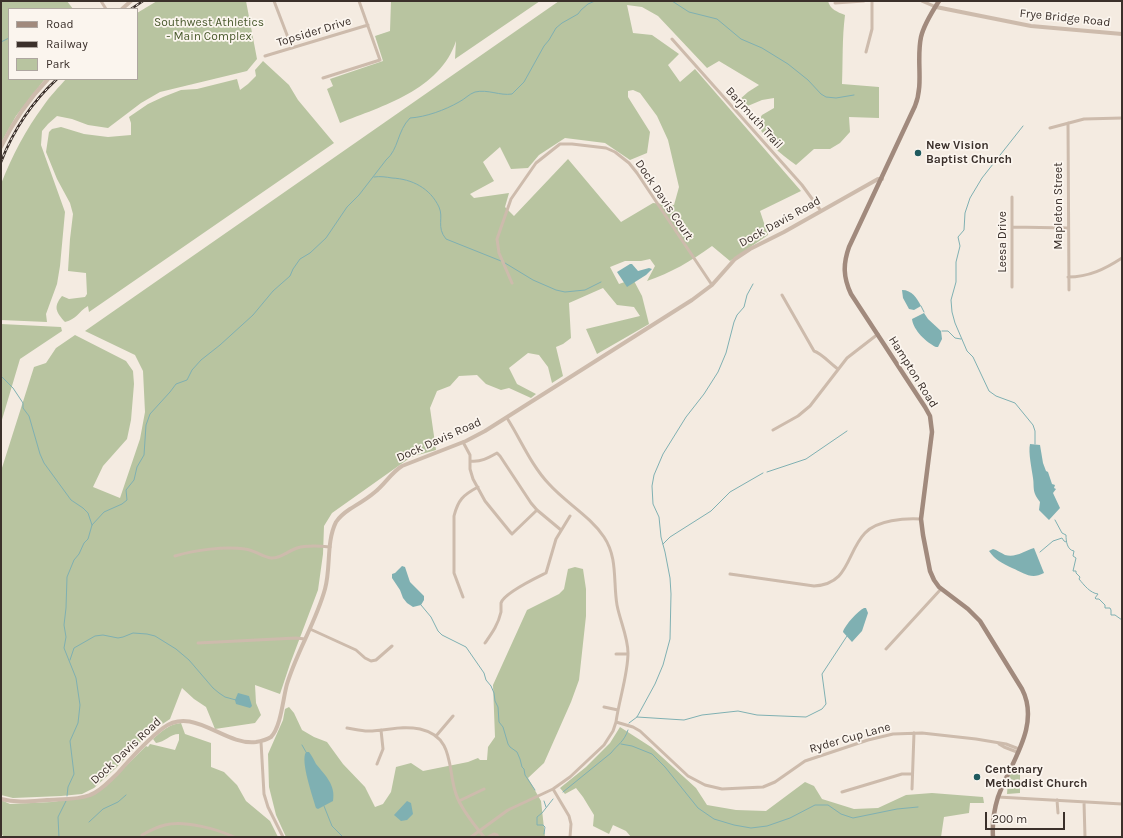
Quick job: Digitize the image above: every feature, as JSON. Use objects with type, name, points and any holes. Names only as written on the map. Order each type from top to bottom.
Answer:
[{"type":"main road","name":"Hampton Road","points":[[939,1],[926,22],[921,38],[918,101],[849,247],[844,263],[844,270],[845,280],[851,294],[925,407],[931,422],[932,432],[921,519],[922,535],[930,570],[934,580],[941,589],[968,609],[980,621],[1025,695],[1028,706],[1029,721],[1027,731],[998,797],[994,815],[993,837]]},
{"type":"street","points":[[123,8],[132,1]]},
{"type":"street","points":[[274,1],[292,48]]},
{"type":"street","points":[[323,78],[380,60],[359,1]]},
{"type":"street","points":[[835,3],[864,1]]},
{"type":"street","points":[[866,52],[872,29],[872,1]]},
{"type":"street","points":[[922,1],[936,6]]},
{"type":"street","name":"Frye Bridge Road","points":[[936,6],[1031,26],[1122,34]]},
{"type":"street","name":"Topsider Drive","points":[[265,56],[368,25]]},
{"type":"street","name":"Barjmuth Trail","points":[[672,39],[802,185],[821,211]]},
{"type":"street","points":[[1,147],[14,122],[47,80]]},
{"type":"street","points":[[1050,128],[1089,118],[1122,118]]},
{"type":"street","name":"Mapleton Street","points":[[1068,123],[1069,290]]},
{"type":"street","name":"Dock Davis Court","points":[[512,283],[499,253],[497,239],[511,199],[536,163],[560,144],[572,144],[606,148],[615,152],[629,164],[637,173],[712,285]]},
{"type":"street","name":"Dock Davis Road","points":[[1,799],[23,801],[66,799],[91,795],[106,784],[158,731],[173,722],[192,722],[234,740],[246,743],[261,742],[270,737],[276,728],[287,684],[310,630],[326,585],[332,532],[339,518],[374,492],[398,469],[410,462],[463,442],[485,431],[692,300],[712,285],[735,259],[750,249],[878,179],[882,179]]},
{"type":"street","name":"Leesa Drive","points":[[1012,197],[1012,287]]},
{"type":"street","points":[[1012,227],[1068,228]]},
{"type":"street","points":[[1068,277],[1077,277],[1094,273],[1122,258]]},
{"type":"street","points":[[782,295],[814,351],[819,352],[825,360],[838,370]]},
{"type":"street","points":[[773,430],[798,416],[810,406],[847,358],[878,334]]},
{"type":"street","points":[[471,837],[514,807],[553,789],[570,777],[604,745],[616,722],[628,654],[627,641],[617,605],[614,562],[608,544],[597,528],[554,489],[541,475],[507,418]]},
{"type":"street","points":[[463,442],[470,455],[470,469],[478,487],[493,512],[512,534],[537,510]]},
{"type":"street","points":[[471,461],[477,462],[484,460],[497,453],[537,510],[561,530]]},
{"type":"street","points":[[463,597],[454,573],[454,516],[456,508],[462,498],[478,487]]},
{"type":"street","points":[[485,643],[497,626],[502,608],[501,603],[505,598],[515,590],[546,573],[556,539],[570,516]]},
{"type":"street","points":[[730,574],[814,586],[824,585],[842,574],[857,545],[865,533],[873,527],[891,521],[921,519]]},
{"type":"street","points":[[175,556],[186,553],[226,548],[245,549],[272,558],[279,557],[297,548],[314,546],[330,547]]},
{"type":"street","points":[[886,649],[941,589]]},
{"type":"street","points":[[310,630],[356,650],[371,661],[376,660],[392,646]]},
{"type":"street","points":[[198,643],[296,638],[305,639]]},
{"type":"street","points":[[616,654],[628,654]]},
{"type":"street","points":[[604,707],[618,710]]},
{"type":"street","points":[[436,736],[453,716]]},
{"type":"street","name":"Ryder Cup Lane","points":[[616,722],[640,731],[693,779],[705,785],[722,789],[763,787],[779,779],[805,761],[817,756],[893,734],[914,733],[976,739],[999,744],[1018,751]]},
{"type":"street","points":[[347,728],[363,731],[407,727],[423,730],[436,736],[448,755],[455,793],[484,837]]},
{"type":"street","points":[[377,764],[383,749],[381,730]]},
{"type":"street","points":[[912,789],[914,733]]},
{"type":"street","points":[[261,742],[264,794],[268,807],[283,837]]},
{"type":"street","points":[[842,792],[902,774],[912,774]]},
{"type":"street","points":[[459,801],[484,789]]},
{"type":"street","points":[[553,789],[569,816],[571,824],[570,837]]},
{"type":"street","points":[[998,797],[1122,804]]},
{"type":"street","points":[[1057,800],[1058,813]]},
{"type":"street","points":[[1084,802],[1085,837]]},
{"type":"street","points":[[142,835],[163,825],[177,824],[209,828],[234,837]]},
{"type":"street","points":[[488,837],[494,834],[498,837]]},
{"type":"green space","points":[[1,1],[67,1],[72,8],[8,8],[8,80],[44,80],[16,116],[1,143]]},
{"type":"green space","name":"Southwest Athletics - Main Complex","points":[[157,1],[246,1],[257,59],[247,71],[160,92],[141,103],[108,128],[88,125],[72,119],[57,116],[48,124],[42,131],[41,145],[65,212],[57,284],[46,314],[47,322],[1,320],[1,184],[10,163],[25,133],[37,114],[65,80],[138,80],[138,12]]},
{"type":"green space","points":[[391,1],[540,1],[455,59],[456,41],[448,58],[437,72],[408,94],[391,103],[340,123],[327,89],[333,86],[330,79],[383,61],[375,36],[390,31]]},
{"type":"green space","points":[[559,1],[828,1],[832,8],[845,15],[842,84],[879,87],[879,118],[849,117],[850,132],[840,143],[830,149],[814,149],[796,165],[774,147],[764,136],[757,123],[762,115],[774,108],[774,98],[762,100],[743,108],[739,100],[759,85],[719,61],[707,68],[658,16],[642,7],[627,5],[633,33],[652,35],[679,54],[668,65],[680,82],[695,69],[801,191],[760,211],[768,235],[730,261],[712,246],[681,266],[647,281],[655,266],[650,259],[641,261],[625,261],[610,267],[619,284],[633,279],[642,296],[649,324],[597,354],[586,329],[640,316],[634,307],[617,305],[603,288],[569,303],[571,338],[556,347],[563,376],[552,383],[548,367],[539,355],[528,353],[509,368],[517,384],[536,394],[531,398],[509,388],[501,390],[486,384],[477,375],[459,376],[450,386],[437,391],[430,408],[436,450],[411,457],[332,513],[324,526],[323,554],[318,590],[280,694],[255,685],[256,703],[261,715],[255,723],[215,729],[206,707],[182,688],[170,719],[149,733],[116,768],[94,788],[82,794],[13,798],[1,795],[1,471],[34,367],[46,363],[56,348],[75,335],[126,361],[133,371],[134,384],[131,420],[127,439],[103,466],[93,487],[120,498],[140,439],[145,412],[143,371],[135,355],[85,331]],"holes":[[[633,90],[640,93],[657,116],[668,140],[679,187],[674,205],[653,203],[621,222],[568,159],[514,216],[505,207],[509,193],[474,198],[470,194],[494,181],[483,162],[500,147],[511,169],[528,168],[539,155],[565,138],[605,143],[630,160],[647,153],[650,132],[628,97],[628,91]]]},
{"type":"green space","points":[[263,61],[289,85],[298,100],[334,143],[89,312],[88,306],[75,317],[65,322],[59,315],[57,303],[62,296],[69,299],[85,297],[87,294],[86,273],[68,271],[73,214],[70,203],[57,179],[46,152],[49,132],[52,129],[61,127],[84,134],[108,137],[131,135],[131,123],[129,117],[148,104],[181,90],[197,89],[237,79],[240,90],[256,76],[255,70]]},
{"type":"green space","points":[[1,324],[61,327],[62,331],[20,359],[1,423]]},
{"type":"green space","points":[[575,567],[583,569],[586,589],[586,616],[579,680],[544,763],[528,778],[541,801],[545,837],[286,837],[276,815],[269,787],[268,754],[283,720],[285,709],[289,707],[294,713],[302,730],[327,742],[343,764],[365,787],[375,807],[383,804],[391,792],[396,767],[411,763],[423,771],[468,762],[478,758],[480,760],[487,760],[488,747],[495,737],[493,685],[527,610],[559,594],[564,589],[568,569]]},
{"type":"green space","points":[[181,723],[185,734],[211,743],[211,767],[224,772],[237,785],[246,801],[270,821],[278,837],[4,837],[1,833],[1,800],[10,804],[52,802],[91,796],[117,775],[146,746],[148,747],[150,744],[175,750],[179,740],[179,734],[173,735],[156,743],[153,739],[169,726]]},
{"type":"green space","points":[[620,727],[651,747],[696,788],[707,805],[736,810],[766,811],[805,782],[814,786],[822,799],[854,809],[878,808],[906,795],[932,793],[983,797],[984,803],[970,803],[969,813],[944,817],[941,837],[631,837],[626,831],[613,825],[609,834],[593,826],[594,815],[576,788],[565,794],[560,788],[586,767],[610,743]]},
{"type":"green space","points":[[1013,768],[1020,769],[1020,793],[1007,794],[1008,780]]},
{"type":"water","points":[[632,264],[638,271],[649,268],[652,269],[646,275],[627,287],[617,272]]},
{"type":"water","points":[[902,290],[909,291],[916,297],[921,306],[914,310],[909,309],[903,298]]},
{"type":"water","points":[[924,313],[928,319],[941,331],[942,339],[938,347],[932,345],[925,339],[918,332],[913,323],[912,319]]},
{"type":"water","points":[[1030,444],[1040,445],[1043,463],[1052,484],[1055,485],[1054,488],[1056,489],[1053,493],[1060,508],[1049,520],[1039,510],[1040,502],[1034,492]]},
{"type":"water","points":[[1034,548],[1044,573],[1035,576],[1024,574],[1005,564],[996,559],[989,551],[993,549],[1005,555],[1013,556]]},
{"type":"water","points":[[402,566],[405,567],[410,582],[424,596],[424,600],[421,605],[413,607],[407,603],[392,578],[392,574]]},
{"type":"water","points":[[866,608],[868,613],[862,631],[852,642],[843,632],[852,618]]},
{"type":"water","points":[[238,693],[249,696],[252,706],[250,708],[236,704],[235,700]]},
{"type":"water","points":[[306,752],[309,752],[316,764],[326,776],[333,790],[333,801],[318,809],[316,808],[306,771]]},
{"type":"water","points":[[407,801],[411,803],[413,814],[407,820],[401,821],[394,815]]},
{"type":"waterway","points":[[67,796],[68,787],[74,774],[70,741],[78,723],[80,705],[76,678],[64,648],[66,637],[64,625],[67,577],[74,560],[88,539],[92,525],[104,512],[122,504],[127,500],[126,490],[134,480],[137,467],[144,455],[146,425],[150,414],[176,384],[187,380],[192,370],[201,360],[253,315],[273,291],[290,276],[300,259],[310,253],[326,238],[347,207],[359,195],[390,156],[403,128],[410,118],[429,115],[448,108],[475,92],[485,91],[512,94],[524,82],[556,28],[578,14],[588,4],[595,1]]},
{"type":"waterway","points":[[672,1],[689,12],[717,19],[741,39],[762,48],[788,64],[826,97],[836,98],[854,95]]},
{"type":"waterway","points":[[1,42],[8,38]]},
{"type":"waterway","points":[[1023,126],[982,178],[970,198],[965,213],[964,230],[958,237],[960,246],[956,262],[956,282],[951,300],[955,323],[967,351],[973,357],[989,391],[996,396],[1015,403],[1033,425],[1035,431],[1035,444]]},
{"type":"waterway","points":[[374,177],[407,180],[420,186],[431,195],[439,207],[441,215],[441,230],[446,239],[501,261]]},
{"type":"waterway","points":[[505,263],[533,280],[556,290],[565,292],[585,290],[601,282]]},
{"type":"waterway","points":[[629,723],[637,717],[655,684],[663,665],[670,639],[670,578],[661,537],[659,517],[653,504],[652,486],[654,475],[663,454],[686,417],[704,394],[718,372],[726,353],[734,322],[737,315],[744,307],[747,295],[753,284]]},
{"type":"waterway","points":[[921,306],[924,312]]},
{"type":"waterway","points":[[942,331],[948,331],[955,338],[961,339]]},
{"type":"waterway","points":[[1,376],[13,388],[23,403],[23,408],[29,416],[44,463],[71,500],[88,513],[92,525]]},
{"type":"waterway","points":[[767,472],[806,459],[847,431]]},
{"type":"waterway","points":[[663,544],[670,537],[711,511],[730,492],[763,473]]},
{"type":"waterway","points":[[1055,520],[1062,533],[1066,535],[1068,547],[1074,551],[1073,556],[1076,558],[1073,571],[1076,571],[1080,577],[1079,579],[1087,588],[1098,594],[1095,598],[1099,599],[1105,605],[1105,608],[1110,608],[1111,615],[1115,615],[1122,620]]},
{"type":"waterway","points":[[1040,552],[1053,541],[1062,538],[1066,542]]},
{"type":"waterway","points":[[421,605],[431,617],[438,631],[442,635],[466,647],[484,673],[486,680],[494,693],[495,701],[498,707],[499,722],[503,727],[508,744],[517,752],[525,775],[535,790]]},
{"type":"waterway","points":[[70,660],[74,648],[95,636],[103,635],[118,638],[133,633],[147,634],[155,636],[176,649],[189,660],[213,688],[225,697],[236,700]]},
{"type":"waterway","points":[[637,717],[684,720],[702,715],[738,711],[757,715],[806,717],[822,709],[826,704],[822,674],[847,636]]},
{"type":"waterway","points":[[563,792],[611,753],[623,740],[628,730]]},
{"type":"waterway","points":[[621,744],[632,746],[652,754],[665,767],[698,808],[714,819],[734,825],[751,828],[767,826],[790,818],[815,805],[828,805],[841,814],[853,818],[897,809],[918,807]]},
{"type":"waterway","points":[[302,745],[306,752]]},
{"type":"waterway","points":[[89,822],[103,809],[118,802],[126,795]]},
{"type":"waterway","points":[[544,834],[545,827],[543,825],[537,825],[537,817],[553,799]]},
{"type":"waterway","points":[[59,837],[58,817],[66,801]]},
{"type":"waterway","points":[[544,801],[546,807]]},
{"type":"waterway","points":[[324,806],[332,826],[343,837]]},
{"type":"railway","points":[[132,8],[143,1]]},
{"type":"railway","points":[[1,162],[11,139],[31,107],[56,80]]},
{"type":"place","name":"New Vision Baptist Church","points":[[918,153]]},
{"type":"place","name":"Centenary Methodist Church","points":[[977,777]]}]
